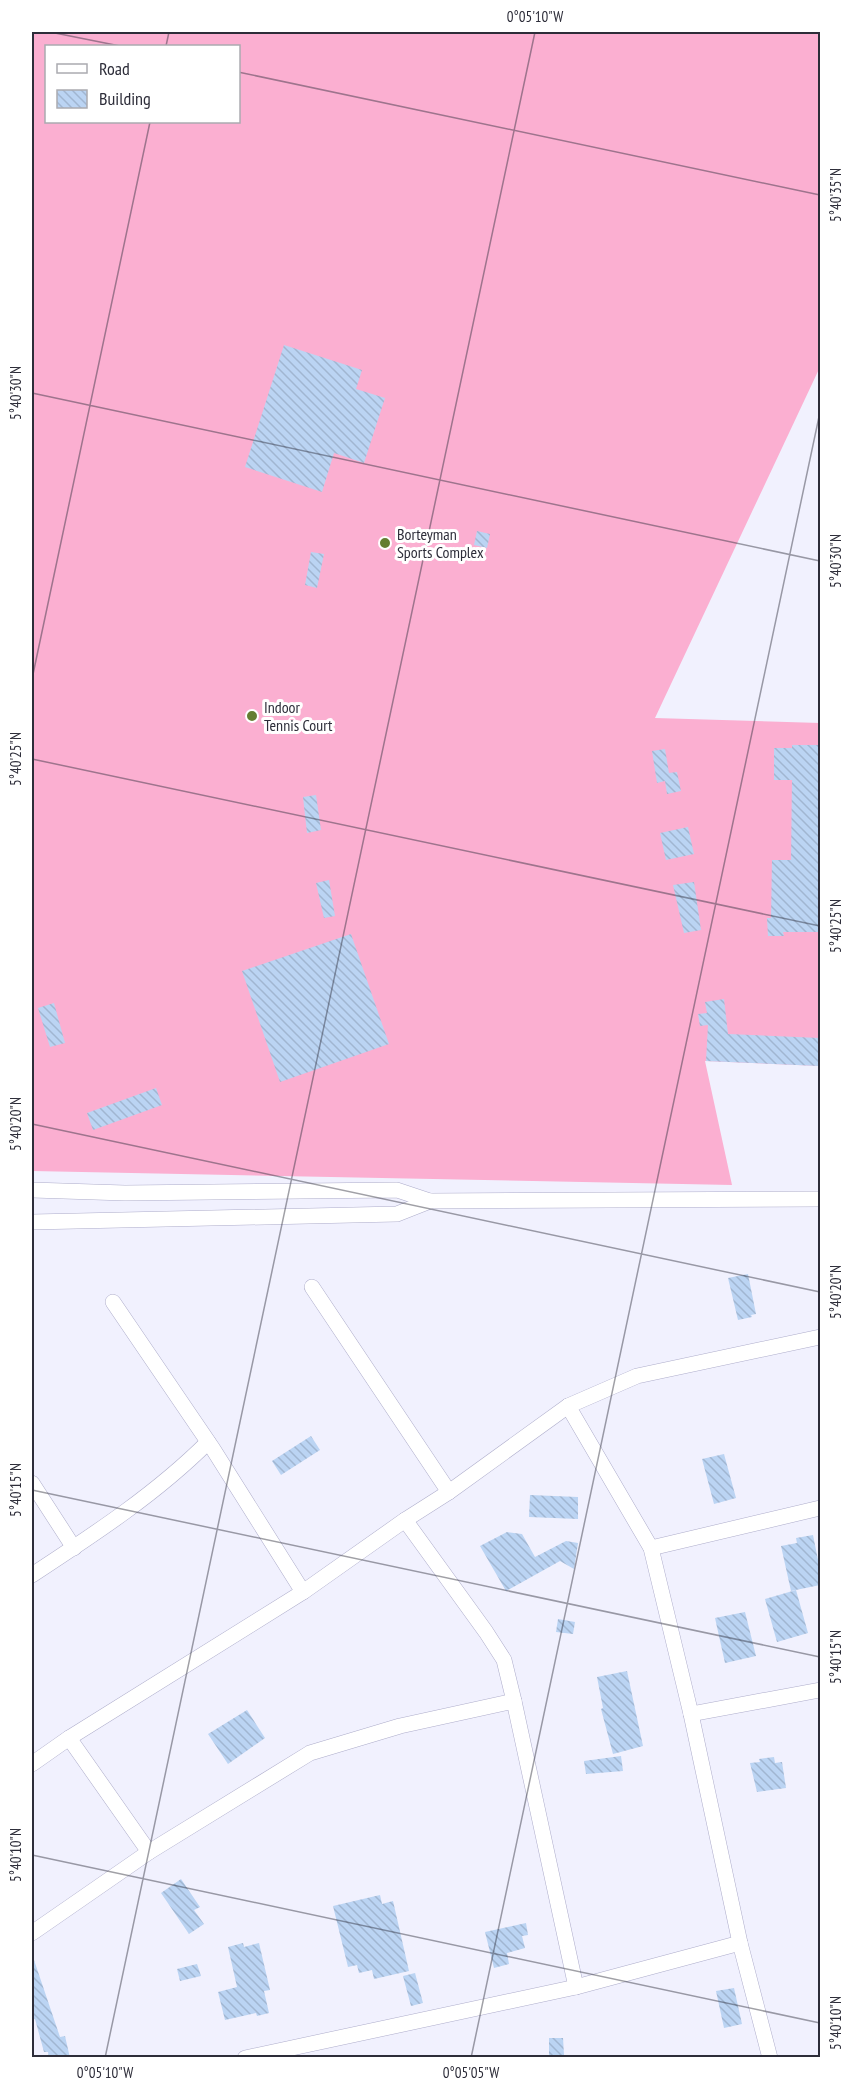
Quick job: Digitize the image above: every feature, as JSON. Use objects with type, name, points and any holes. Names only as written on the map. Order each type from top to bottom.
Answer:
[{"type":"street","points":[[32,1190],[137,1192],[397,1190],[430,1201],[820,1200]]},
{"type":"street","points":[[32,1222],[397,1214],[430,1201]]},
{"type":"street","points":[[312,1287],[449,1492]]},
{"type":"street","points":[[113,1302],[208,1442],[303,1592]]},
{"type":"street","points":[[32,1764],[69,1738],[303,1592],[449,1492],[568,1406],[636,1376],[820,1337]]},
{"type":"street","points":[[568,1406],[651,1548],[691,1714],[740,1943],[770,2058]]},
{"type":"street","points":[[32,1575],[140,1501],[188,1462],[208,1442]]},
{"type":"street","points":[[32,1483],[74,1548]]},
{"type":"street","points":[[651,1548],[820,1508]]},
{"type":"street","points":[[405,1520],[504,1660],[576,1987]]},
{"type":"street","points":[[691,1714],[820,1690]]},
{"type":"street","points":[[32,1933],[149,1852],[310,1753],[400,1726],[514,1701]]},
{"type":"street","points":[[69,1738],[149,1852]]},
{"type":"street","points":[[244,2058],[576,1987],[740,1943]]},
{"type":"shaded area","name":"Borteyman Sports Complex","points":[[32,32],[820,32],[820,367],[655,718],[820,723],[820,1066],[705,1061],[732,1185],[32,1171]]},
{"type":"building","points":[[284,345],[362,370],[356,389],[385,398],[364,463],[334,453],[322,492],[245,467]]},
{"type":"building","points":[[477,531],[490,534],[487,548],[474,545]]},
{"type":"building","points":[[311,552],[324,554],[317,588],[305,585]]},
{"type":"building","points":[[792,745],[820,745],[820,932],[783,932],[784,936],[768,936],[767,918],[771,918],[772,860],[791,860],[792,780],[774,780],[774,748],[792,748]]},
{"type":"building","points":[[665,749],[669,773],[677,772],[681,791],[667,794],[665,781],[657,783],[652,751]]},
{"type":"building","points":[[316,795],[321,830],[307,833],[303,797]]},
{"type":"building","points":[[688,827],[694,854],[666,860],[660,833]]},
{"type":"building","points":[[329,880],[335,916],[324,918],[316,883]]},
{"type":"building","points":[[694,882],[701,930],[684,933],[673,885]]},
{"type":"building","points":[[351,934],[389,1044],[280,1082],[242,971]]},
{"type":"building","points":[[724,999],[728,1034],[820,1038],[819,1066],[706,1061],[708,1025],[700,1026],[698,1014],[707,1013],[705,1002]]},
{"type":"building","points":[[54,1003],[65,1043],[50,1047],[38,1008]]},
{"type":"building","points":[[156,1088],[162,1105],[93,1130],[87,1113]]},
{"type":"building","points":[[748,1274],[756,1314],[738,1320],[728,1278]]},
{"type":"building","points":[[311,1436],[320,1450],[281,1475],[272,1461]]},
{"type":"building","points":[[724,1454],[736,1498],[714,1504],[702,1459]]},
{"type":"building","points":[[530,1495],[578,1497],[578,1519],[529,1517]]},
{"type":"building","points":[[507,1532],[522,1534],[535,1557],[566,1541],[578,1543],[574,1569],[560,1561],[506,1591],[480,1546]]},
{"type":"building","points":[[813,1535],[820,1570],[820,1585],[791,1591],[781,1546],[797,1543],[796,1538]]},
{"type":"building","points":[[796,1590],[808,1633],[777,1642],[765,1599]]},
{"type":"building","points":[[745,1612],[756,1656],[725,1663],[715,1618]]},
{"type":"building","points":[[558,1619],[575,1622],[573,1634],[556,1632]]},
{"type":"building","points":[[627,1671],[643,1746],[613,1754],[601,1709],[603,1708],[597,1677]]},
{"type":"building","points":[[247,1710],[265,1738],[228,1764],[208,1734]]},
{"type":"building","points":[[621,1756],[623,1771],[586,1774],[584,1761]]},
{"type":"building","points":[[774,1757],[775,1763],[782,1762],[786,1788],[757,1792],[750,1763]]},
{"type":"building","points":[[181,1879],[200,1907],[194,1910],[204,1924],[189,1934],[161,1893]]},
{"type":"building","points":[[380,1895],[382,1904],[393,1901],[409,1971],[374,1979],[372,1970],[359,1973],[357,1965],[348,1967],[333,1906]]},
{"type":"building","points":[[526,1923],[528,1935],[522,1936],[525,1948],[507,1953],[509,1964],[494,1968],[485,1932]]},
{"type":"building","points":[[243,1943],[244,1947],[259,1943],[270,1990],[264,1991],[269,2013],[257,2016],[256,2013],[225,2020],[218,1992],[237,1987],[228,1947]]},
{"type":"building","points":[[32,1960],[34,1960],[60,2037],[65,2036],[70,2058],[49,2058],[48,2052],[44,2052],[35,2019],[32,2020]]},
{"type":"building","points":[[197,1964],[201,1976],[180,1981],[177,1969]]},
{"type":"building","points":[[415,1973],[423,2003],[411,2006],[403,1976]]},
{"type":"building","points":[[734,1988],[742,2024],[724,2028],[716,1991]]},
{"type":"building","points":[[549,2038],[563,2038],[564,2055],[549,2055]]},
{"type":"place","name":"Borteyman Sports Complex","points":[[385,543]]},
{"type":"place","name":"Indoor Tennis Court","points":[[252,716]]}]
